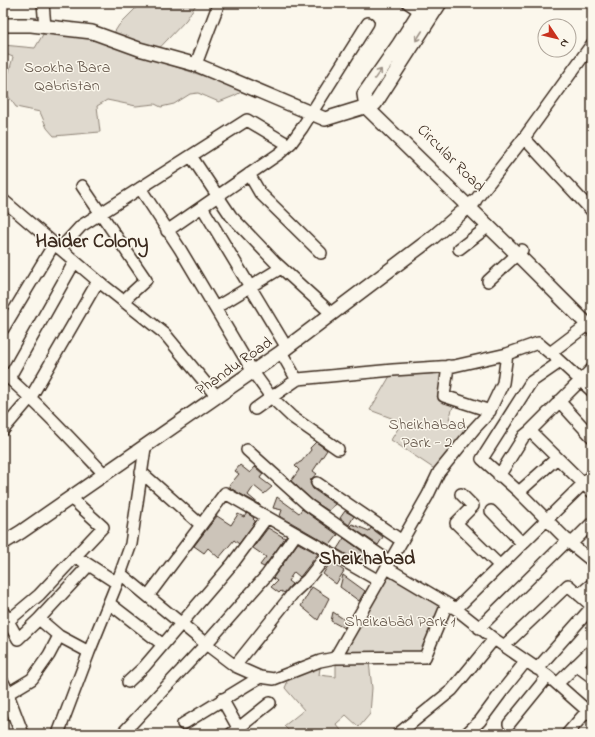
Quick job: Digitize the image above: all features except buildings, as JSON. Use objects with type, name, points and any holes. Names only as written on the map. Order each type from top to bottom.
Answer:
[{"type":"main road","points":[[3,25],[45,26],[92,32],[139,49],[196,64],[324,119],[370,105],[440,3]]},
{"type":"main road","points":[[422,7],[399,44],[364,94],[370,105],[471,204],[489,226],[520,253],[591,324]]},
{"type":"main road","name":"Circular Road","points":[[471,204],[520,253]]},
{"type":"main road","name":"Phandu Road","points":[[3,543],[145,448],[284,350],[432,238],[471,204]]},
{"type":"main road","points":[[6,697],[22,734]]},
{"type":"street","points":[[43,3],[45,26]]},
{"type":"street","points":[[196,64],[219,3]]},
{"type":"street","points":[[408,3],[422,7]]},
{"type":"street","points":[[167,231],[289,145],[312,114],[368,24]]},
{"type":"street","points":[[471,204],[524,138],[592,44]]},
{"type":"street","points":[[3,329],[57,246],[81,226],[100,213],[247,120],[289,145]]},
{"type":"street","points":[[524,138],[592,211]]},
{"type":"street","points":[[191,156],[231,216],[281,268],[332,314]]},
{"type":"street","points":[[249,174],[260,193],[321,253]]},
{"type":"street","points":[[82,186],[146,280],[123,301]]},
{"type":"street","points":[[140,188],[180,249],[253,372],[271,397],[292,417],[338,449]]},
{"type":"street","points":[[3,200],[98,281],[165,334],[217,397]]},
{"type":"street","points":[[202,207],[250,287],[284,350],[297,380]]},
{"type":"street","points":[[459,249],[489,226]]},
{"type":"street","points":[[488,281],[520,253]]},
{"type":"street","points":[[75,261],[6,376],[31,397],[105,475]]},
{"type":"street","points":[[215,308],[281,268]]},
{"type":"street","points":[[3,430],[31,397],[98,281]]},
{"type":"street","points":[[550,352],[591,324]]},
{"type":"street","points":[[256,409],[297,380],[448,366],[507,354],[538,343],[550,352],[592,391]]},
{"type":"street","points":[[335,658],[428,495],[439,472],[490,411],[503,384],[507,354]]},
{"type":"street","points":[[560,362],[531,382],[482,459],[499,476],[519,492],[546,520],[592,561]]},
{"type":"street","points":[[448,366],[444,396],[490,411]]},
{"type":"street","points":[[499,476],[524,436],[592,369]]},
{"type":"street","points":[[559,401],[592,438]]},
{"type":"street","points":[[530,431],[592,492]]},
{"type":"street","points":[[58,734],[131,544],[145,448]]},
{"type":"street","points":[[247,450],[308,505],[388,565],[452,606],[494,639],[548,676],[591,713],[567,734]]},
{"type":"street","points":[[519,492],[558,458]]},
{"type":"street","points":[[141,472],[201,525]]},
{"type":"street","points":[[76,556],[89,565],[119,578],[148,596],[235,666],[260,677],[274,679],[320,661],[335,658],[426,657],[452,606],[500,566],[592,475]]},
{"type":"street","points":[[317,483],[402,541]]},
{"type":"street","points":[[148,596],[224,492],[379,581]]},
{"type":"street","points":[[461,494],[473,506],[456,523],[500,566]]},
{"type":"street","points":[[71,498],[103,528],[39,595],[6,617],[18,639],[39,619],[89,565]]},
{"type":"street","points":[[491,511],[522,544]]},
{"type":"street","points":[[128,682],[233,563],[267,517]]},
{"type":"street","points":[[479,628],[592,523]]},
{"type":"street","points":[[122,734],[206,644],[266,576],[296,534]]},
{"type":"street","points":[[235,666],[294,592],[308,579],[329,552]]},
{"type":"street","points":[[580,596],[592,584]]},
{"type":"street","points":[[504,646],[568,585],[592,607],[538,669]]},
{"type":"street","points":[[109,603],[162,644]]},
{"type":"street","points":[[39,619],[59,636],[89,652]]},
{"type":"street","points":[[6,697],[32,679],[49,655],[59,636]]},
{"type":"street","points":[[398,734],[452,690],[494,639]]},
{"type":"street","points":[[557,684],[592,650]]},
{"type":"street","points":[[466,734],[480,721],[526,661]]},
{"type":"street","points":[[576,665],[592,677]]},
{"type":"street","points":[[509,724],[548,676]]},
{"type":"street","points":[[183,724],[260,677]]},
{"type":"street","points":[[222,699],[237,732],[270,702]]},
{"type":"green space","name":"Sookha Bara Qabristan","points":[[141,3],[197,3],[186,20],[150,58],[245,90],[219,102],[198,93],[190,94],[174,104],[161,107],[155,104],[136,106],[107,100],[97,106],[100,132],[54,136],[47,128],[40,112],[16,107],[4,90],[13,57],[3,53],[3,45],[35,48],[45,31],[85,35],[107,44],[119,25]]},
{"type":"green space","name":"Sheikhabad Park - 2","points":[[443,373],[437,397],[454,404],[449,419],[474,429],[439,472],[391,440],[402,422],[370,410],[390,376]]},
{"type":"green space","name":"Sheikabād Park 1","points":[[387,568],[447,604],[425,657],[335,658]]},
{"type":"green space","points":[[336,662],[369,662],[372,688],[370,714],[359,727],[346,715],[336,724],[344,734],[292,734],[284,726],[304,710],[285,688],[287,683],[282,676],[320,668],[319,675],[336,677]]},
{"type":"district","name":"Haider Colony","points":[[92,240]]},
{"type":"district","name":"Sheikhabad","points":[[367,557]]}]
